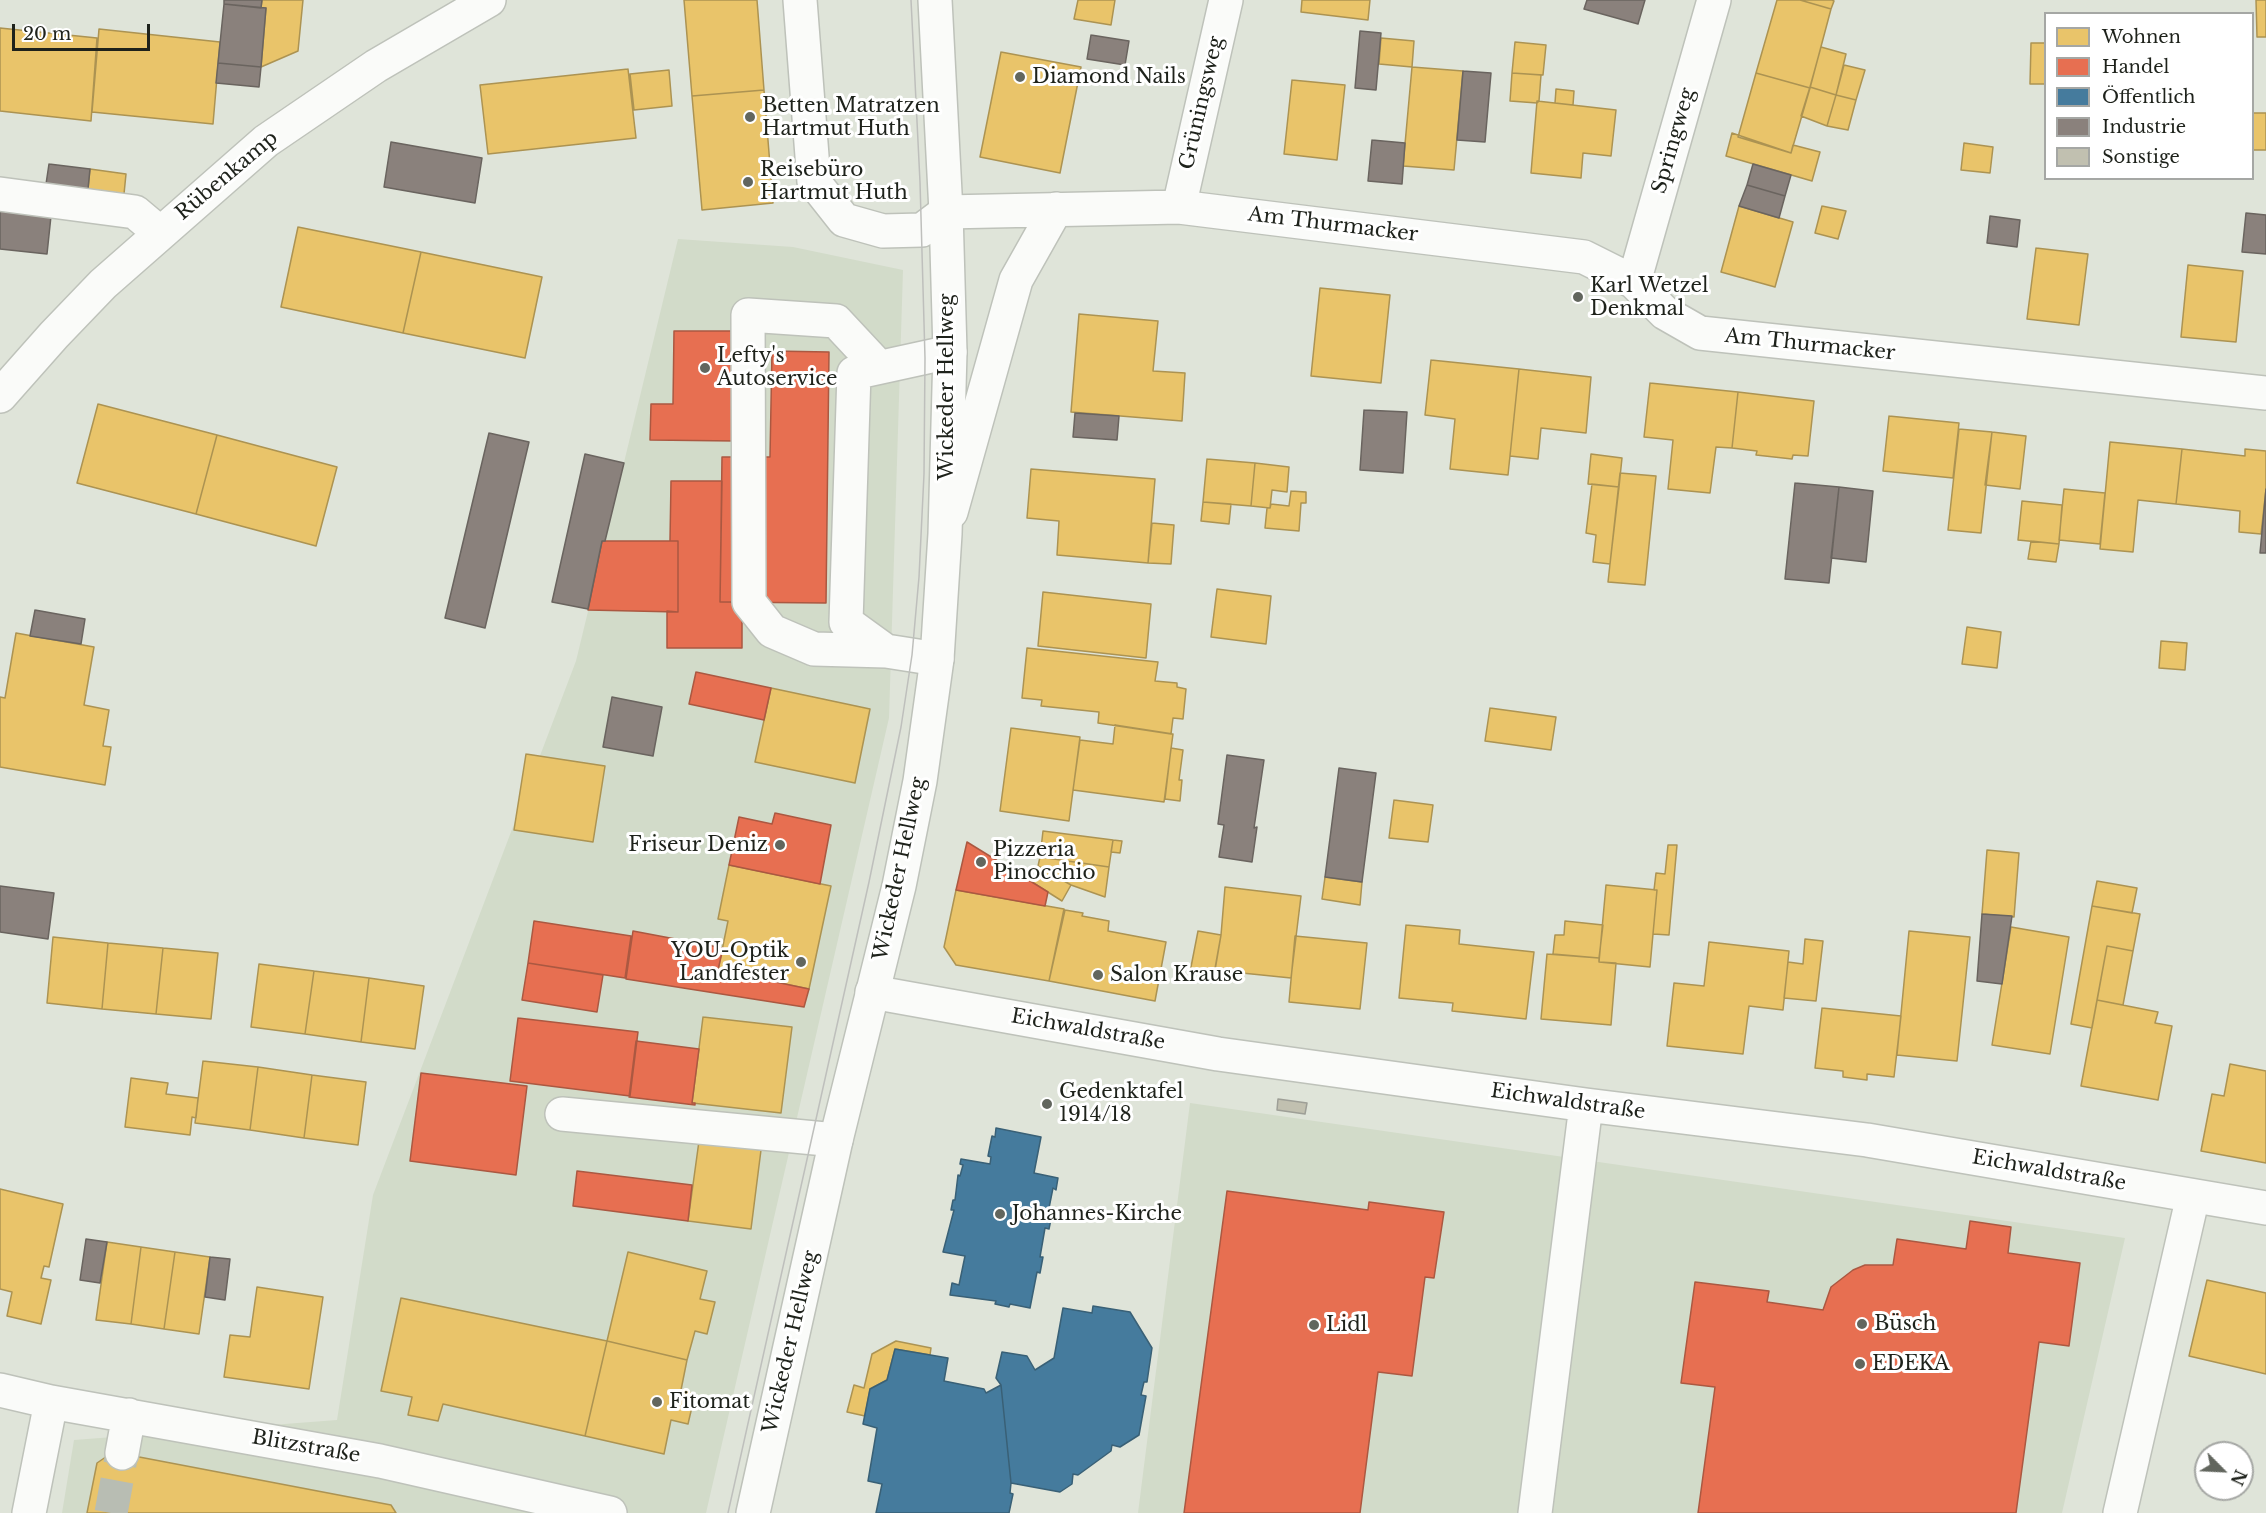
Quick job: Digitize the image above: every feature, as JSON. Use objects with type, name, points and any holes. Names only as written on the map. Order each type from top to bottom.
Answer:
[{"type":"street","name":"Rübenkamp","points":[[0,396],[103,284],[266,141],[376,66],[489,0]]},
{"type":"street","points":[[800,0],[814,182],[844,220],[883,231],[922,230],[946,212]]},
{"type":"street","name":"Wickeder Hellweg","points":[[753,1513],[836,1140],[899,886],[916,800],[937,659],[945,534],[950,352],[946,212],[935,0]]},
{"type":"street","name":"Grüningsweg","points":[[1179,207],[1226,0]]},
{"type":"street","name":"Springweg","points":[[1634,282],[1714,0]]},
{"type":"street","points":[[0,194],[135,212],[160,233]]},
{"type":"street","name":"Am Thurmacker","points":[[946,212],[1179,207],[1584,257],[1634,282],[1665,313],[1700,333],[2266,393]]},
{"type":"street","points":[[945,534],[1016,280],[1056,209]]},
{"type":"street","points":[[879,367],[836,321],[748,315],[750,602],[772,631],[814,649],[886,651],[937,659]]},
{"type":"street","points":[[886,651],[846,622],[854,373],[950,352]]},
{"type":"street","name":"Eichwaldstraße","points":[[872,992],[1218,1054],[1586,1105],[1867,1140],[2266,1208]]},
{"type":"street","points":[[1534,1513],[1586,1105]]},
{"type":"street","points":[[562,1114],[836,1140]]},
{"type":"street","points":[[2120,1513],[2193,1196]]},
{"type":"street","name":"Blitzstraße","points":[[0,1390],[51,1402],[380,1461],[610,1513]]},
{"type":"street","points":[[29,1513],[51,1402]]},
{"type":"street","points":[[122,1453],[129,1416]]},
{"type":"shaded area","points":[[678,239],[793,247],[903,270],[889,718],[706,1513],[62,1513],[74,1440],[337,1420],[373,1195],[576,661]]},
{"type":"shaded area","points":[[1190,1103],[2125,1238],[2062,1513],[1138,1513]]},
{"type":"building: Wohnen","points":[[262,0],[303,0],[298,51],[261,67],[266,8],[261,8]]},
{"type":"building: Wohnen","points":[[684,0],[757,0],[764,90],[692,96]]},
{"type":"building: Wohnen","points":[[1078,0],[1115,0],[1111,25],[1074,19]]},
{"type":"building: Wohnen","points":[[1302,0],[1370,0],[1368,20],[1301,12]]},
{"type":"building: Wohnen","points":[[1777,0],[1800,0],[1831,9],[1810,88],[1756,73]]},
{"type":"building: Wohnen","points":[[1800,0],[1832,0],[1834,1],[1831,9]]},
{"type":"building: Wohnen","points":[[2256,0],[2266,0],[2266,37],[2257,37]]},
{"type":"building: Wohnen","points":[[0,28],[97,38],[91,121],[0,111]]},
{"type":"building: Wohnen","points":[[99,29],[220,42],[213,124],[92,112]]},
{"type":"building: Wohnen","points":[[1381,38],[1414,41],[1412,67],[1379,64]]},
{"type":"building: Wohnen","points":[[1515,42],[1546,45],[1543,75],[1512,73]]},
{"type":"building: Wohnen","points":[[2031,43],[2044,43],[2044,84],[2030,84]]},
{"type":"building: Wohnen","points":[[1821,47],[1846,54],[1836,95],[1810,87]]},
{"type":"building: Wohnen","points":[[1001,52],[1081,67],[1060,173],[980,157]]},
{"type":"building: Wohnen","points":[[1844,65],[1865,70],[1856,100],[1836,95]]},
{"type":"building: Wohnen","points":[[1412,67],[1463,71],[1454,170],[1403,166]]},
{"type":"building: Wohnen","points":[[628,69],[636,138],[488,154],[480,85]]},
{"type":"building: Wohnen","points":[[669,70],[672,106],[634,110],[630,74]]},
{"type":"building: Wohnen","points":[[1512,73],[1541,75],[1537,103],[1510,101]]},
{"type":"building: Wohnen","points":[[1756,73],[1810,88],[1791,153],[1738,137]]},
{"type":"building: Wohnen","points":[[1292,80],[1345,85],[1337,160],[1284,154]]},
{"type":"building: Wohnen","points":[[1810,87],[1836,95],[1827,126],[1801,116]]},
{"type":"building: Wohnen","points":[[1556,89],[1574,91],[1573,105],[1555,103]]},
{"type":"building: Wohnen","points":[[764,90],[773,203],[702,210],[692,96]]},
{"type":"building: Wohnen","points":[[1836,95],[1856,100],[1848,130],[1827,126]]},
{"type":"building: Wohnen","points":[[1537,101],[1616,110],[1611,156],[1583,153],[1581,178],[1531,173]]},
{"type":"building: Wohnen","points":[[2254,113],[2266,113],[2266,150],[2254,150]]},
{"type":"building: Wohnen","points":[[1732,133],[1791,153],[1793,145],[1820,152],[1812,181],[1726,156]]},
{"type":"building: Wohnen","points":[[1964,143],[1993,147],[1990,173],[1961,170]]},
{"type":"building: Wohnen","points":[[90,169],[126,174],[124,194],[88,189]]},
{"type":"building: Wohnen","points":[[1739,206],[1793,222],[1775,287],[1721,272]]},
{"type":"building: Wohnen","points":[[1822,206],[1846,211],[1838,239],[1815,233]]},
{"type":"building: Wohnen","points":[[298,227],[421,252],[403,333],[281,307]]},
{"type":"building: Wohnen","points":[[2036,248],[2088,254],[2079,325],[2027,319]]},
{"type":"building: Wohnen","points":[[421,252],[542,277],[525,358],[403,333]]},
{"type":"building: Wohnen","points":[[2188,265],[2243,271],[2236,342],[2181,337]]},
{"type":"building: Wohnen","points":[[1320,288],[1390,295],[1381,383],[1311,376]]},
{"type":"building: Wohnen","points":[[1079,314],[1158,321],[1153,371],[1185,373],[1182,421],[1071,412]]},
{"type":"building: Wohnen","points":[[1431,360],[1519,369],[1508,475],[1450,469],[1455,419],[1425,415]]},
{"type":"building: Wohnen","points":[[1519,369],[1591,377],[1586,433],[1541,428],[1538,459],[1510,456]]},
{"type":"building: Wohnen","points":[[1650,383],[1738,392],[1732,448],[1716,447],[1710,493],[1668,489],[1673,440],[1644,437]]},
{"type":"building: Wohnen","points":[[1738,392],[1814,401],[1808,456],[1793,455],[1792,459],[1756,455],[1757,451],[1732,448]]},
{"type":"building: Wohnen","points":[[98,404],[217,435],[196,514],[77,483]]},
{"type":"building: Wohnen","points":[[1889,416],[1959,423],[1953,478],[1883,471]]},
{"type":"building: Wohnen","points":[[1959,429],[1992,432],[1981,533],[1948,530]]},
{"type":"building: Wohnen","points":[[1992,432],[2026,436],[2020,489],[1985,485]]},
{"type":"building: Wohnen","points":[[217,435],[337,467],[316,546],[196,514]]},
{"type":"building: Wohnen","points":[[2110,442],[2182,449],[2176,504],[2138,500],[2133,552],[2100,549]]},
{"type":"building: Wohnen","points":[[2182,449],[2245,456],[2245,449],[2266,451],[2266,489],[2261,534],[2239,532],[2240,511],[2176,504]]},
{"type":"building: Wohnen","points":[[1591,454],[1622,458],[1619,487],[1588,484]]},
{"type":"building: Wohnen","points":[[1207,459],[1255,463],[1251,506],[1203,502]]},
{"type":"building: Wohnen","points":[[1255,463],[1289,467],[1287,492],[1272,490],[1270,508],[1251,506]]},
{"type":"building: Wohnen","points":[[1031,469],[1155,479],[1148,563],[1057,555],[1059,521],[1027,518]]},
{"type":"building: Wohnen","points":[[1620,473],[1656,476],[1645,585],[1608,582]]},
{"type":"building: Wohnen","points":[[1592,484],[1619,487],[1610,564],[1593,562],[1596,535],[1586,533]]},
{"type":"building: Wohnen","points":[[2064,489],[2105,493],[2100,544],[2059,540]]},
{"type":"building: Wohnen","points":[[1291,491],[1306,492],[1306,503],[1301,503],[1299,531],[1265,528],[1267,508],[1270,508],[1271,504],[1289,506]]},
{"type":"building: Wohnen","points":[[2022,501],[2062,505],[2059,544],[2018,540]]},
{"type":"building: Wohnen","points":[[1203,502],[1231,504],[1229,524],[1201,521]]},
{"type":"building: Wohnen","points":[[1152,523],[1174,525],[1171,564],[1148,563]]},
{"type":"building: Wohnen","points":[[2031,541],[2059,544],[2056,562],[2028,559]]},
{"type":"building: Wohnen","points":[[1217,589],[1271,596],[1266,644],[1211,637]]},
{"type":"building: Wohnen","points":[[1043,592],[1151,604],[1146,658],[1038,646]]},
{"type":"building: Wohnen","points":[[1967,627],[2001,632],[1997,668],[1962,664]]},
{"type":"building: Wohnen","points":[[16,633],[94,647],[84,705],[109,710],[103,746],[111,747],[105,785],[0,767],[0,697],[5,698]]},
{"type":"building: Wohnen","points":[[2161,641],[2187,643],[2185,670],[2159,668]]},
{"type":"building: Wohnen","points":[[1027,648],[1158,662],[1155,681],[1177,683],[1177,687],[1186,689],[1183,719],[1173,718],[1171,734],[1098,723],[1099,712],[1041,706],[1042,700],[1022,698]]},
{"type":"building: Wohnen","points":[[771,688],[870,709],[855,783],[755,762]]},
{"type":"building: Wohnen","points":[[1490,708],[1556,717],[1551,750],[1485,741]]},
{"type":"building: Wohnen","points":[[1115,725],[1173,734],[1164,802],[1073,790],[1080,740],[1113,744]]},
{"type":"building: Wohnen","points":[[1011,728],[1080,737],[1069,821],[1000,811]]},
{"type":"building: Wohnen","points":[[1171,748],[1183,750],[1179,780],[1182,780],[1180,801],[1165,799]]},
{"type":"building: Wohnen","points":[[526,754],[605,766],[593,842],[514,830]]},
{"type":"building: Wohnen","points":[[1394,800],[1433,805],[1428,842],[1389,838]]},
{"type":"building: Wohnen","points":[[1043,831],[1113,840],[1109,867],[1040,857]]},
{"type":"building: Wohnen","points":[[1113,840],[1122,841],[1120,853],[1111,852]]},
{"type":"building: Wohnen","points":[[1668,845],[1677,845],[1669,935],[1653,934],[1657,890],[1654,890],[1656,873],[1665,874]]},
{"type":"building: Wohnen","points":[[1987,850],[2019,853],[2014,917],[1982,914]]},
{"type":"building: Wohnen","points":[[1040,857],[1109,867],[1105,897],[1071,885],[1038,866]]},
{"type":"building: Wohnen","points":[[729,865],[831,886],[809,989],[718,970],[728,921],[718,919]]},
{"type":"building: Wohnen","points":[[1040,867],[1071,885],[1062,901],[1032,882]]},
{"type":"building: Wohnen","points":[[1325,877],[1362,882],[1360,905],[1322,899]]},
{"type":"building: Wohnen","points":[[2097,881],[2137,888],[2132,913],[2092,906]]},
{"type":"building: Wohnen","points":[[1606,885],[1657,890],[1650,967],[1599,962]]},
{"type":"building: Wohnen","points":[[1225,887],[1301,896],[1291,978],[1242,973],[1242,977],[1214,976],[1221,935]]},
{"type":"building: Wohnen","points":[[956,890],[1064,909],[1049,981],[956,965],[944,947]]},
{"type":"building: Wohnen","points":[[2092,906],[2140,914],[2133,951],[2107,946],[2092,1028],[2071,1024]]},
{"type":"building: Wohnen","points":[[1065,910],[1109,921],[1108,931],[1166,942],[1155,1001],[1049,981]]},
{"type":"building: Wohnen","points":[[1565,921],[1603,925],[1599,958],[1553,954],[1555,935],[1564,935]]},
{"type":"building: Wohnen","points":[[1406,925],[1460,930],[1459,944],[1534,952],[1526,1019],[1452,1011],[1453,1003],[1399,998]]},
{"type":"building: Wohnen","points":[[2011,927],[2069,937],[2050,1054],[1992,1045]]},
{"type":"building: Wohnen","points":[[1198,931],[1221,935],[1214,974],[1190,972]]},
{"type":"building: Wohnen","points":[[1909,931],[1970,937],[1957,1061],[1897,1055]]},
{"type":"building: Wohnen","points":[[1295,936],[1367,943],[1360,1009],[1289,1002]]},
{"type":"building: Wohnen","points":[[53,937],[108,943],[102,1009],[47,1003]]},
{"type":"building: Wohnen","points":[[1805,939],[1823,941],[1816,1001],[1784,998],[1788,962],[1803,964]]},
{"type":"building: Wohnen","points":[[1709,942],[1789,951],[1783,1010],[1749,1006],[1743,1054],[1667,1046],[1674,983],[1704,986]]},
{"type":"building: Wohnen","points":[[108,943],[163,948],[156,1014],[102,1009]]},
{"type":"building: Wohnen","points":[[2107,946],[2133,951],[2123,1005],[2097,1000]]},
{"type":"building: Wohnen","points":[[163,948],[218,953],[211,1019],[156,1014]]},
{"type":"building: Wohnen","points":[[1547,954],[1599,958],[1599,962],[1616,963],[1611,1025],[1541,1019]]},
{"type":"building: Wohnen","points":[[259,964],[314,971],[305,1034],[251,1027]]},
{"type":"building: Wohnen","points":[[314,971],[369,978],[361,1042],[305,1034]]},
{"type":"building: Wohnen","points":[[369,978],[424,986],[415,1049],[361,1042]]},
{"type":"building: Wohnen","points":[[2097,1000],[2158,1012],[2155,1023],[2172,1026],[2158,1100],[2081,1086]]},
{"type":"building: Wohnen","points":[[1822,1008],[1901,1016],[1894,1077],[1867,1074],[1867,1080],[1843,1077],[1843,1071],[1815,1068]]},
{"type":"building: Wohnen","points":[[703,1017],[792,1027],[781,1113],[692,1103]]},
{"type":"building: Wohnen","points":[[203,1061],[258,1067],[250,1130],[195,1123]]},
{"type":"building: Wohnen","points":[[2230,1064],[2266,1071],[2266,1163],[2201,1151],[2212,1094],[2224,1096]]},
{"type":"building: Wohnen","points":[[258,1067],[312,1075],[304,1138],[250,1130]]},
{"type":"building: Wohnen","points":[[312,1075],[366,1082],[358,1145],[304,1138]]},
{"type":"building: Wohnen","points":[[131,1078],[168,1083],[166,1094],[198,1098],[196,1118],[192,1117],[190,1135],[125,1127]]},
{"type":"building: Wohnen","points":[[699,1141],[761,1150],[751,1229],[688,1221]]},
{"type":"building: Wohnen","points":[[0,1189],[63,1204],[49,1267],[44,1266],[41,1278],[51,1280],[41,1324],[7,1316],[12,1292],[0,1289]]},
{"type":"building: Wohnen","points":[[107,1242],[141,1247],[131,1324],[96,1320]]},
{"type":"building: Wohnen","points":[[141,1247],[175,1252],[164,1329],[131,1324]]},
{"type":"building: Wohnen","points":[[175,1252],[210,1257],[199,1334],[164,1329]]},
{"type":"building: Wohnen","points":[[628,1252],[707,1271],[700,1299],[715,1302],[707,1334],[695,1331],[687,1360],[607,1341]]},
{"type":"building: Wohnen","points":[[2207,1280],[2266,1293],[2266,1374],[2189,1356]]},
{"type":"building: Wohnen","points":[[257,1287],[323,1297],[309,1389],[224,1377],[230,1335],[250,1337]]},
{"type":"building: Wohnen","points":[[401,1298],[607,1341],[585,1436],[443,1404],[438,1421],[408,1415],[412,1397],[381,1391]]},
{"type":"building: Wohnen","points":[[607,1341],[687,1360],[681,1390],[695,1394],[688,1424],[671,1420],[664,1454],[585,1436]]},
{"type":"building: Wohnen","points":[[896,1341],[931,1348],[930,1355],[895,1349],[887,1380],[870,1389],[865,1416],[847,1412],[854,1385],[864,1388],[872,1354]]},
{"type":"building: Wohnen","points":[[113,1452],[391,1505],[396,1513],[87,1513],[97,1463]]},
{"type":"building: Handel","name":"Lefty's Autoservice","points":[[674,331],[737,331],[736,441],[650,440],[651,404],[673,404]]},
{"type":"building: Handel","points":[[772,351],[829,352],[826,603],[720,602],[722,457],[770,457]]},
{"type":"building: Handel","points":[[671,481],[722,481],[720,602],[742,602],[742,648],[667,648],[667,611],[678,612],[678,541],[670,541]]},
{"type":"building: Handel","points":[[602,541],[678,541],[678,612],[588,610]]},
{"type":"building: Handel","points":[[696,672],[771,688],[764,720],[689,704]]},
{"type":"building: Handel","name":"Friseur Deniz","points":[[775,813],[831,825],[820,884],[729,865],[739,817],[772,824]]},
{"type":"building: Handel","name":"Pizzeria Pinocchio","points":[[967,842],[1048,892],[1045,906],[956,890]]},
{"type":"building: Handel","points":[[534,921],[631,936],[625,978],[528,963]]},
{"type":"building: Handel","points":[[633,931],[723,948],[718,970],[809,989],[804,1007],[626,979]]},
{"type":"building: Handel","points":[[528,963],[603,975],[597,1012],[522,1000]]},
{"type":"building: Handel","points":[[518,1018],[638,1032],[630,1096],[510,1081]]},
{"type":"building: Handel","points":[[636,1041],[699,1049],[692,1103],[695,1105],[629,1097]]},
{"type":"building: Handel","points":[[421,1073],[527,1086],[516,1175],[410,1161]]},
{"type":"building: Handel","points":[[577,1171],[692,1185],[688,1221],[573,1206]]},
{"type":"building: Handel","name":"Lidl","points":[[1227,1191],[1368,1210],[1369,1202],[1444,1212],[1434,1278],[1425,1277],[1412,1376],[1378,1372],[1360,1513],[1184,1513]]},
{"type":"building: Handel","name":"EDEKA","points":[[1970,1221],[2011,1227],[2008,1253],[2080,1263],[2069,1346],[2039,1342],[2016,1513],[1698,1513],[1715,1387],[1681,1383],[1695,1282],[1769,1291],[1767,1302],[1823,1310],[1831,1287],[1853,1270],[1865,1265],[1893,1265],[1897,1239],[1966,1249]]},
{"type":"building: Öffentlich","name":"Johannes-Kirche","points":[[996,1128],[1041,1137],[1034,1173],[1058,1178],[1056,1190],[1053,1188],[1047,1218],[1051,1219],[1049,1229],[1045,1228],[1040,1273],[1037,1272],[1030,1308],[1010,1304],[1009,1307],[995,1304],[996,1301],[950,1295],[952,1283],[959,1285],[965,1256],[943,1252],[954,1210],[951,1210],[953,1200],[955,1200],[958,1175],[960,1176],[963,1165],[960,1164],[961,1159],[990,1164],[991,1157],[988,1156]]},
{"type":"building: Öffentlich","points":[[1093,1306],[1130,1312],[1152,1348],[1147,1382],[1144,1382],[1141,1395],[1146,1396],[1139,1435],[1120,1447],[1112,1445],[1111,1451],[1078,1475],[1073,1474],[1072,1484],[1060,1492],[1011,1483],[1001,1385],[996,1378],[1002,1352],[1027,1356],[1035,1370],[1054,1358],[1063,1308],[1092,1313]]},
{"type":"building: Öffentlich","points":[[895,1349],[948,1358],[944,1381],[984,1389],[986,1393],[1001,1385],[1011,1483],[1010,1493],[1013,1494],[1009,1513],[876,1513],[882,1484],[868,1481],[877,1428],[863,1424],[870,1389],[887,1380]]},
{"type":"building: Industrie","points":[[224,0],[262,0],[261,8],[224,4]]},
{"type":"building: Industrie","points":[[1587,0],[1645,0],[1638,24],[1584,9]]},
{"type":"building: Industrie","points":[[224,4],[266,8],[261,67],[218,63]]},
{"type":"building: Industrie","points":[[1360,31],[1381,33],[1376,90],[1355,88]]},
{"type":"building: Industrie","points":[[1091,35],[1129,41],[1125,65],[1087,59]]},
{"type":"building: Industrie","points":[[218,63],[261,67],[259,87],[216,83]]},
{"type":"building: Industrie","points":[[1463,71],[1491,73],[1485,142],[1457,140]]},
{"type":"building: Industrie","points":[[1372,140],[1405,143],[1402,184],[1368,181]]},
{"type":"building: Industrie","points":[[391,142],[482,158],[475,203],[384,187]]},
{"type":"building: Industrie","points":[[49,164],[90,169],[88,189],[46,184]]},
{"type":"building: Industrie","points":[[1753,164],[1791,175],[1785,196],[1747,185]]},
{"type":"building: Industrie","points":[[1747,185],[1785,196],[1779,218],[1739,206]]},
{"type":"building: Industrie","points":[[0,211],[51,216],[47,254],[0,249]]},
{"type":"building: Industrie","points":[[2246,213],[2266,215],[2266,254],[2242,252]]},
{"type":"building: Industrie","points":[[1990,216],[2020,220],[2017,247],[1987,243]]},
{"type":"building: Industrie","points":[[1364,410],[1407,412],[1403,473],[1360,470]]},
{"type":"building: Industrie","points":[[1075,413],[1119,416],[1117,440],[1073,437]]},
{"type":"building: Industrie","points":[[489,433],[529,442],[485,628],[445,618]]},
{"type":"building: Industrie","points":[[585,454],[624,463],[605,541],[602,541],[588,609],[552,602]]},
{"type":"building: Industrie","points":[[1795,483],[1839,487],[1829,583],[1785,579]]},
{"type":"building: Industrie","points":[[1839,487],[1873,491],[1866,562],[1831,558]]},
{"type":"building: Industrie","points":[[2266,489],[2266,553],[2260,553]]},
{"type":"building: Industrie","points":[[35,610],[85,619],[81,644],[30,636]]},
{"type":"building: Industrie","points":[[612,697],[662,707],[653,756],[603,747]]},
{"type":"building: Industrie","points":[[1227,755],[1264,760],[1254,828],[1257,827],[1252,862],[1219,857],[1224,825],[1218,824]]},
{"type":"building: Industrie","points":[[1339,768],[1376,773],[1362,882],[1325,877]]},
{"type":"building: Industrie","points":[[0,886],[54,893],[48,939],[0,932]]},
{"type":"building: Industrie","points":[[1982,914],[2012,916],[2002,984],[1977,981]]},
{"type":"building: Industrie","points":[[86,1239],[107,1242],[100,1283],[80,1280]]},
{"type":"building: Industrie","points":[[210,1257],[230,1259],[225,1300],[205,1297]]},
{"type":"building: Sonstige","points":[[1278,1099],[1307,1103],[1305,1114],[1277,1110]]},
{"type":"tunnel","points":[[111,1513],[122,1453]]},
{"type":"tram line","points":[[728,1513],[869,882],[901,727],[912,655],[919,577],[924,474],[925,358],[920,182],[911,0]]},
{"type":"place","name":"Diamond Nails","points":[[1020,77]]},
{"type":"place","name":"Betten Matratzen Hartmut Huth","points":[[750,117]]},
{"type":"place","name":"Reisebüro Hartmut Huth","points":[[748,182]]},
{"type":"place","name":"Karl Wetzel Denkmal","points":[[1578,297]]},
{"type":"place","name":"Lefty's Autoservice","points":[[705,368]]},
{"type":"place","name":"Friseur Deniz","points":[[780,845]]},
{"type":"place","name":"Pizzeria Pinocchio","points":[[981,862]]},
{"type":"place","name":"YOU-Optik Landfester","points":[[801,962]]},
{"type":"place","name":"Salon Krause","points":[[1098,975]]},
{"type":"place","name":"Gedenktafel 1914/18","points":[[1047,1104]]},
{"type":"place","name":"Johannes-Kirche","points":[[1000,1214]]},
{"type":"place","name":"Büsch","points":[[1862,1324]]},
{"type":"place","name":"Lidl","points":[[1314,1325]]},
{"type":"place","name":"EDEKA","points":[[1860,1364]]},
{"type":"place","name":"Fitomat","points":[[657,1402]]}]
